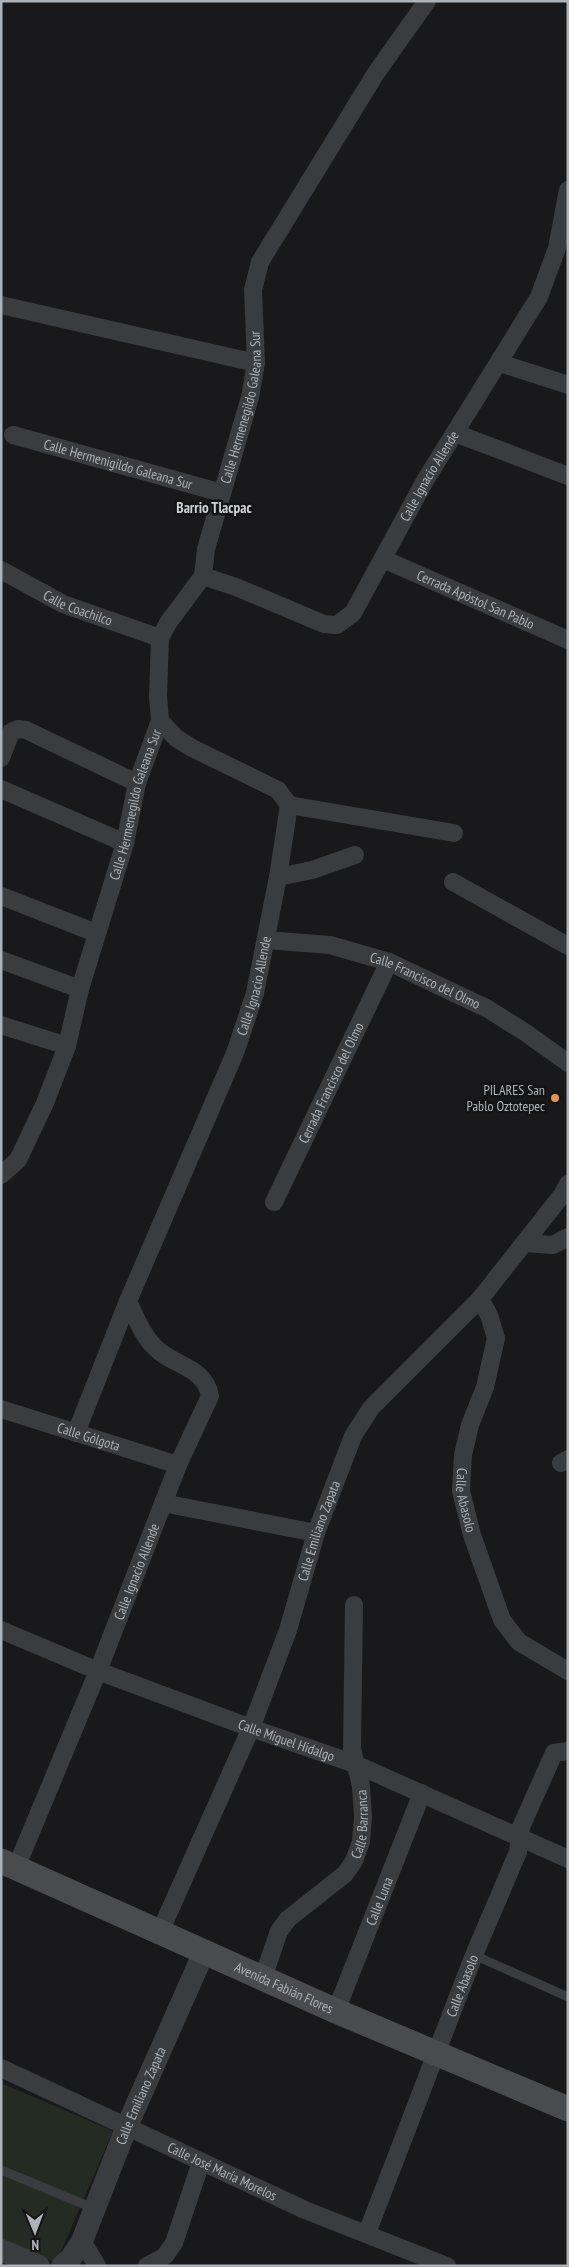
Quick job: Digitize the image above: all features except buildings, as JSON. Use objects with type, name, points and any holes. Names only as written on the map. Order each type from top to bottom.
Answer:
[{"type":"main road","name":"Avenida Fabián Flores","points":[[9,1865],[336,2011],[568,2109]]},
{"type":"street","name":"Calle Hermenegildo Galeana Sur","points":[[1,1176],[18,1160],[45,1103],[67,1046],[80,989],[96,933],[125,843],[137,783],[160,720],[158,696],[160,638],[168,623],[203,576],[206,549],[250,397],[256,363],[253,290],[260,262],[376,73],[427,1]]},
{"type":"street","name":"Calle Ignacio Allende","points":[[203,576],[324,624],[337,625],[353,613],[426,479],[500,363],[539,297],[557,248],[568,190]]},
{"type":"street","points":[[1,305],[256,363]]},
{"type":"street","points":[[500,363],[568,385]]},
{"type":"street","points":[[455,433],[568,476]]},
{"type":"street","name":"Calle Hermenigildo Galeana Sur","points":[[13,435],[222,493]]},
{"type":"street","name":"Cerrada Apóstol San Pablo","points":[[383,559],[568,640]]},
{"type":"street","name":"Calle Coachilco","points":[[1,570],[63,604],[160,638]]},
{"type":"street","points":[[160,720],[176,738],[192,748],[278,790],[288,805],[454,834]]},
{"type":"street","points":[[1,758],[11,732],[18,729],[26,730],[137,783]]},
{"type":"street","points":[[1,789],[125,843]]},
{"type":"street","name":"Calle Ignacio Allende","points":[[76,1433],[128,1301],[235,1053],[255,993],[278,877],[288,805]]},
{"type":"street","points":[[278,877],[312,870],[355,855]]},
{"type":"street","points":[[453,882],[568,946]]},
{"type":"street","points":[[1,896],[96,933]]},
{"type":"street","name":"Calle Francisco del Olmo","points":[[266,940],[330,946],[389,962],[488,1009],[568,1062]]},
{"type":"street","points":[[1,960],[80,989]]},
{"type":"street","name":"Cerrada Francisco del Olmo","points":[[274,1202],[389,962]]},
{"type":"street","points":[[1,1024],[67,1046]]},
{"type":"street","name":"Calle Emiliano Zapata","points":[[160,1932],[251,1728],[288,1630],[316,1533],[353,1436],[371,1408],[480,1299],[568,1184]]},
{"type":"street","points":[[524,1243],[553,1245],[568,1237]]},
{"type":"street","name":"Calle Abasolo","points":[[480,1299],[489,1315],[496,1338],[485,1387],[468,1433],[463,1455],[461,1491],[472,1535],[502,1620],[519,1642],[568,1671]]},
{"type":"street","name":"Calle Ignacio Allende","points":[[9,1865],[98,1671],[178,1465],[210,1396],[204,1379],[191,1369],[159,1351],[142,1329],[128,1301]]},
{"type":"street","name":"Calle Gólgota","points":[[1,1409],[178,1465]]},
{"type":"street","points":[[163,1503],[316,1533]]},
{"type":"street","name":"Calle Barranca","points":[[263,1978],[279,1931],[288,1919],[345,1874],[354,1861],[361,1842],[363,1817],[361,1786],[352,1749],[354,1605]]},
{"type":"street","name":"Calle Miguel Hidalgo","points":[[1,1630],[98,1671],[251,1728],[356,1764],[568,1859]]},
{"type":"street","name":"Calle Abasolo","points":[[367,2233],[474,1955],[518,1852],[521,1827],[554,1754],[568,1751]]},
{"type":"street","name":"Calle Luna","points":[[336,2011],[422,1793]]},
{"type":"street","name":"Calle Emiliano Zapata","points":[[62,2266],[71,2258],[82,2241],[93,2208],[127,2126],[204,1952]]},
{"type":"street","name":"Calle José María Morelos","points":[[1,2068],[305,2210],[367,2233],[427,2262],[447,2266]]},
{"type":"street","points":[[147,2266],[165,2256],[174,2243],[201,2162]]},
{"type":"street","points":[[82,2241],[97,2266]]},
{"type":"street","points":[[1,2250],[40,2266]]},
{"type":"lane","points":[[474,1955],[568,1997]]},
{"type":"lane","points":[[1,2170],[93,2208]]},
{"type":"shaded area","points":[[1,2083],[113,2131],[56,2263],[1,2239]]},
{"type":"place","name":"PILARES San Pablo Oztotepec","points":[[555,1098]]},
{"type":"district","name":"Barrio Tlacpac","points":[[214,508]]}]
